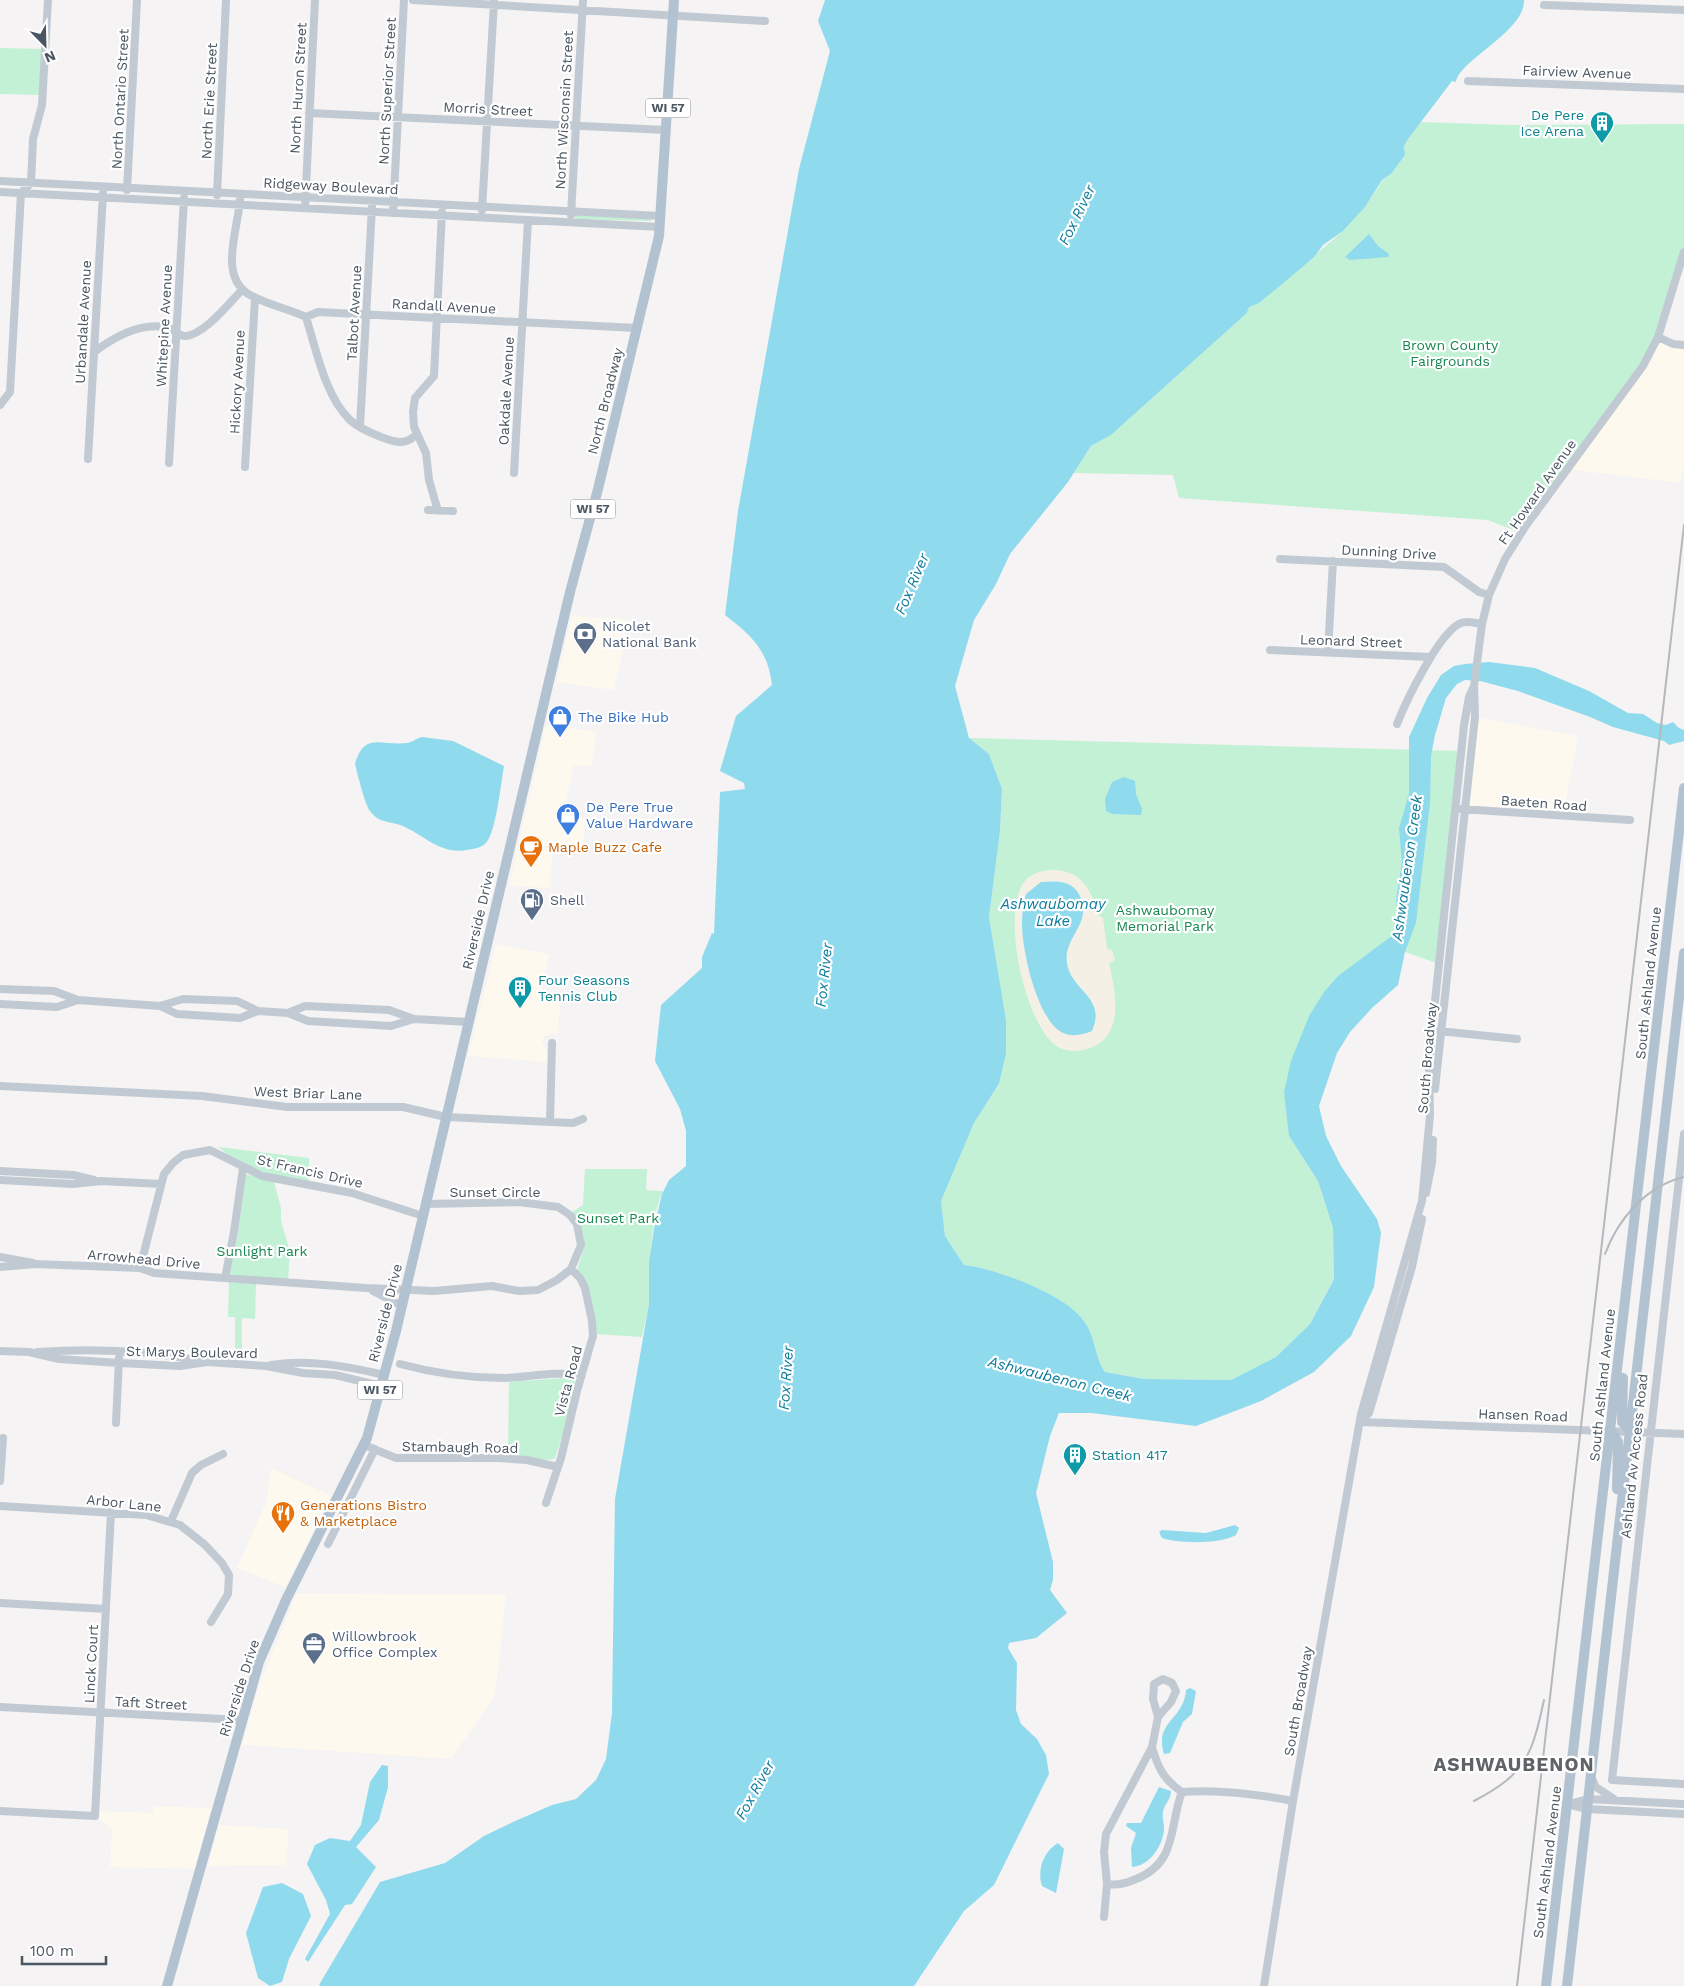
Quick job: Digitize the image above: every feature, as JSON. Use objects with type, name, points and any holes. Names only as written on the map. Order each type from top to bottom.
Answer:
[{"type":"main road","name":"North Broadway","points":[[521,802],[570,592],[598,489],[637,328],[660,221],[674,0]]},
{"type":"main road","name":"South Ashland Avenue","points":[[1546,1986],[1569,1804],[1682,824],[1684,788]]},
{"type":"main road","name":"Riverside Drive","points":[[167,1986],[259,1662],[286,1600],[364,1445],[406,1290],[521,802]]},
{"type":"main road","points":[[1567,1986],[1684,953]]},
{"type":"main road","points":[[1621,1345],[1624,1358],[1622,1422],[1630,1431]]},
{"type":"main road","points":[[1611,1430],[1618,1442],[1617,1538]]},
{"type":"street","points":[[0,405],[10,392],[21,193],[31,182],[33,139],[42,105],[48,0]]},
{"type":"street","name":"North Ontario Street","points":[[127,198],[137,0]]},
{"type":"street","name":"North Erie Street","points":[[217,203],[226,0]]},
{"type":"street","name":"North Huron Street","points":[[305,208],[315,0]]},
{"type":"street","name":"North Superior Street","points":[[393,213],[404,0]]},
{"type":"street","points":[[413,0],[494,3],[765,21]]},
{"type":"street","name":"North Wisconsin Street","points":[[570,222],[582,0]]},
{"type":"street","points":[[482,217],[494,3]]},
{"type":"street","points":[[1544,5],[1684,10]]},
{"type":"street","name":"Fairview Avenue","points":[[1468,81],[1684,89]]},
{"type":"street","name":"Morris Street","points":[[309,113],[666,130]]},
{"type":"street","name":"Ridgeway Boulevard","points":[[0,181],[571,210],[660,221]]},
{"type":"street","name":"Urbandale Avenue","points":[[88,459],[103,186]]},
{"type":"street","name":"Whitepine Avenue","points":[[169,463],[184,191]]},
{"type":"street","name":"Ridgeway Boulevard","points":[[0,192],[570,222],[660,221]]},
{"type":"street","points":[[240,194],[232,261],[234,276],[242,290],[255,298],[306,318],[328,384],[345,414],[360,427],[399,443],[408,442],[416,435]]},
{"type":"street","name":"Talbot Avenue","points":[[360,427],[372,200]]},
{"type":"street","points":[[438,510],[429,480],[426,453],[416,435],[413,422],[414,403],[434,376],[443,204]]},
{"type":"street","name":"Oakdale Avenue","points":[[514,473],[528,220]]},
{"type":"street","name":"Ft Howard Avenue","points":[[1482,624],[1488,595],[1505,558],[1525,527],[1634,378],[1658,337],[1684,252]]},
{"type":"street","points":[[94,352],[112,340],[131,332],[157,327],[171,328],[185,336],[199,331],[242,290]]},
{"type":"street","name":"Hickory Avenue","points":[[245,467],[255,298]]},
{"type":"street","name":"Randall Avenue","points":[[306,318],[318,312],[637,328]]},
{"type":"street","points":[[1658,337],[1673,344],[1684,345]]},
{"type":"street","points":[[428,510],[453,511]]},
{"type":"street","name":"Dunning Drive","points":[[1280,559],[1444,567],[1479,592],[1488,595]]},
{"type":"street","points":[[1328,652],[1333,561]]},
{"type":"street","points":[[1398,724],[1430,657],[1455,626],[1461,622],[1482,624]]},
{"type":"street","name":"South Broadway","points":[[1361,1422],[1369,1413],[1419,1235],[1432,1162],[1435,1080],[1442,1031],[1475,717],[1474,686],[1482,624]]},
{"type":"street","name":"Leonard Street","points":[[1270,650],[1430,657]]},
{"type":"street","name":"South Broadway","points":[[1264,1986],[1293,1801],[1361,1422],[1422,1201],[1430,1115],[1429,1065],[1432,1030],[1467,705],[1470,691],[1474,686]]},
{"type":"street","name":"Baeten Road","points":[[1456,809],[1630,820]]},
{"type":"street","points":[[0,989],[54,991],[78,1000],[160,1006],[177,1014],[240,1018],[258,1010]]},
{"type":"street","points":[[160,1006],[183,999],[237,1001],[258,1010],[288,1013],[308,1021],[391,1026],[414,1019]]},
{"type":"street","points":[[0,1004],[57,1007],[78,1000]]},
{"type":"street","points":[[288,1013],[305,1006],[389,1010],[414,1019],[468,1022]]},
{"type":"street","points":[[1432,1030],[1516,1039]]},
{"type":"street","points":[[550,1122],[552,1043]]},
{"type":"street","name":"West Briar Lane","points":[[0,1086],[202,1096],[287,1108],[403,1107],[446,1117],[573,1123],[583,1119]]},
{"type":"street","name":"Ashland Av Access Road","points":[[1684,1134],[1612,1780],[1684,1784]]},
{"type":"street","name":"St Francis Drive","points":[[140,1268],[164,1174],[173,1163],[184,1155],[197,1152],[210,1150],[222,1154],[243,1168],[262,1176],[352,1193],[423,1216]]},
{"type":"street","points":[[225,1278],[243,1168]]},
{"type":"street","points":[[0,1172],[73,1175],[101,1181]]},
{"type":"street","points":[[0,1180],[73,1184],[101,1181],[161,1184]]},
{"type":"street","name":"Sunset Circle","points":[[426,1204],[519,1202],[558,1207],[574,1219],[581,1237],[581,1245],[571,1269]]},
{"type":"street","points":[[0,1257],[18,1259],[35,1264]]},
{"type":"street","name":"Arrowhead Drive","points":[[0,1267],[18,1267],[35,1264],[140,1268],[154,1273],[406,1290]]},
{"type":"street","points":[[406,1290],[434,1291],[492,1286],[519,1291],[538,1290],[557,1280],[571,1269]]},
{"type":"street","name":"Vista Road","points":[[546,1503],[558,1467],[581,1375],[590,1350],[592,1321],[585,1288],[580,1278],[571,1269]]},
{"type":"street","points":[[366,1288],[402,1306]]},
{"type":"street","points":[[29,1352],[63,1350],[175,1356],[207,1362]]},
{"type":"street","name":"St Marys Boulevard","points":[[0,1351],[29,1352],[59,1359],[119,1363],[180,1366],[207,1362],[266,1366],[294,1372],[336,1375],[381,1386]]},
{"type":"street","points":[[116,1423],[120,1353]]},
{"type":"street","points":[[266,1366],[301,1363],[340,1365],[384,1375]]},
{"type":"street","points":[[400,1364],[477,1377],[527,1377],[569,1373],[581,1375]]},
{"type":"street","name":"Hansen Road","points":[[1361,1422],[1684,1434]]},
{"type":"street","points":[[0,1481],[3,1438]]},
{"type":"street","name":"Stambaugh Road","points":[[364,1445],[396,1458],[498,1458],[527,1460],[558,1467]]},
{"type":"street","points":[[328,1544],[375,1449]]},
{"type":"street","points":[[170,1521],[192,1473],[201,1465],[223,1454]]},
{"type":"street","name":"Arbor Lane","points":[[0,1506],[146,1515],[170,1521],[199,1539],[227,1570],[230,1582],[228,1594],[211,1622]]},
{"type":"street","name":"Linck Court","points":[[0,1811],[95,1816],[112,1512]]},
{"type":"street","points":[[0,1603],[106,1609]]},
{"type":"street","points":[[1104,1917],[1107,1884],[1104,1852],[1106,1834],[1152,1747],[1158,1717],[1153,1699],[1154,1684],[1163,1679],[1172,1683],[1176,1691],[1171,1702],[1158,1717]]},
{"type":"street","name":"Taft Street","points":[[0,1707],[241,1720]]},
{"type":"street","points":[[1152,1747],[1157,1766],[1168,1782],[1182,1792],[1201,1791],[1253,1794],[1293,1801]]},
{"type":"street","points":[[1590,1776],[1596,1787],[1616,1800]]},
{"type":"street","points":[[1107,1884],[1127,1883],[1140,1878],[1158,1865],[1169,1849],[1182,1792]]},
{"type":"street","points":[[1587,1804],[1616,1800],[1684,1804]]},
{"type":"street","points":[[1569,1804],[1587,1804],[1684,1814]]},
{"type":"shaded area","points":[[1658,337],[1684,345],[1684,460],[1681,483],[1566,469]]},
{"type":"shaded area","points":[[572,616],[630,619],[614,690],[556,682]]},
{"type":"shaded area","points":[[1475,717],[1578,736],[1563,817],[1465,810]]},
{"type":"shaded area","points":[[546,725],[596,731],[592,766],[574,765],[563,817],[585,818],[583,854],[552,854],[550,888],[509,886]]},
{"type":"shaded area","points":[[496,944],[549,954],[542,991],[561,993],[558,1034],[551,1033],[544,1037],[542,1041],[548,1055],[547,1062],[468,1056]]},
{"type":"shaded area","points":[[271,1468],[331,1496],[285,1587],[237,1568],[267,1500]]},
{"type":"shaded area","points":[[297,1593],[506,1595],[495,1695],[451,1759],[242,1745],[260,1683]]},
{"type":"shaded area","points":[[153,1806],[211,1808],[195,1869],[110,1867],[112,1830],[99,1818],[99,1811],[153,1813]]},
{"type":"shaded area","points":[[219,1825],[289,1829],[286,1865],[208,1866]]},
{"type":"green space","points":[[0,48],[45,49],[43,95],[0,94]]},
{"type":"green space","name":"Brown County Fairgrounds","points":[[1420,122],[1509,125],[1684,124],[1684,252],[1658,337],[1643,366],[1521,533],[1488,520],[1179,498],[1173,475],[1074,473],[1091,446],[1111,435],[1247,313],[1249,307],[1259,303],[1343,231],[1365,207],[1383,180],[1391,174],[1405,155],[1404,148],[1408,139]]},
{"type":"green space","points":[[575,215],[651,218],[651,221],[575,219]]},
{"type":"green space","name":"Ashwaubomay Memorial Park","points":[[969,738],[1462,751],[1439,964],[1405,952],[1392,936],[1356,963],[1289,1136],[1318,1181],[1333,1228],[1334,1278],[1310,1324],[1276,1357],[1231,1380],[1144,1379],[1105,1372],[1101,1366],[1087,1326],[1074,1310],[1028,1284],[993,1271],[964,1265],[945,1236],[941,1201],[974,1123],[999,1085],[1006,1054],[1006,1020],[989,917],[1000,831],[1002,789],[989,754]]},
{"type":"green space","points":[[218,1147],[309,1158],[309,1181],[284,1178],[249,1167]]},
{"type":"green space","name":"Sunset Park","points":[[585,1169],[647,1169],[646,1190],[663,1191],[655,1217],[650,1260],[649,1303],[642,1337],[596,1334],[577,1270],[584,1248],[584,1237],[581,1225],[572,1212],[583,1205]]},
{"type":"green space","name":"Sunlight Park","points":[[245,1174],[274,1182],[281,1208],[281,1221],[290,1251],[288,1281],[228,1276],[238,1235]]},
{"type":"green space","points":[[229,1282],[256,1284],[255,1319],[242,1318],[242,1361],[235,1361],[235,1317],[228,1317]]},
{"type":"green space","points":[[572,1378],[575,1382],[565,1428],[555,1458],[550,1460],[508,1456],[509,1382]]},
{"type":"sand","points":[[1051,870],[1070,873],[1083,882],[1088,889],[1097,914],[1103,918],[1107,949],[1112,950],[1115,960],[1109,963],[1115,1002],[1115,1015],[1112,1027],[1106,1037],[1097,1045],[1083,1050],[1064,1050],[1054,1044],[1043,1031],[1026,992],[1020,968],[1015,921],[1017,901],[1022,885],[1031,876],[1039,872]]},
{"type":"water","points":[[825,0],[1524,0],[1522,12],[1514,23],[1504,34],[1468,64],[1460,73],[1456,82],[1452,81],[1408,139],[1404,147],[1405,155],[1391,174],[1382,180],[1365,207],[1343,231],[1323,245],[1314,257],[1259,303],[1249,307],[1247,313],[1111,435],[1091,446],[1068,482],[1010,554],[996,584],[974,620],[955,686],[969,738],[989,754],[1002,789],[1000,831],[989,917],[1006,1020],[1006,1054],[999,1084],[974,1123],[941,1201],[945,1236],[964,1265],[993,1271],[1028,1284],[1074,1310],[1087,1326],[1101,1366],[1105,1372],[1144,1379],[1231,1380],[1276,1357],[1310,1324],[1334,1279],[1333,1228],[1318,1181],[1289,1136],[1284,1092],[1291,1061],[1309,1016],[1324,992],[1338,976],[1393,935],[1400,924],[1396,900],[1402,863],[1399,828],[1409,794],[1409,737],[1427,698],[1441,675],[1454,666],[1489,662],[1535,668],[1589,691],[1628,713],[1643,714],[1657,723],[1666,725],[1673,722],[1684,730],[1684,741],[1669,745],[1664,741],[1613,727],[1518,691],[1480,681],[1465,680],[1457,684],[1446,698],[1431,756],[1430,803],[1416,923],[1405,952],[1398,985],[1372,1008],[1350,1032],[1337,1053],[1319,1106],[1326,1136],[1341,1166],[1377,1219],[1381,1233],[1374,1287],[1351,1336],[1314,1372],[1261,1401],[1196,1426],[1091,1413],[1059,1413],[1050,1436],[1036,1493],[1053,1562],[1053,1580],[1050,1590],[1067,1613],[1036,1638],[1009,1643],[1008,1648],[1017,1663],[1016,1710],[1021,1724],[1037,1739],[1046,1755],[1049,1774],[994,1885],[964,1911],[914,1986],[321,1986],[319,1985],[380,1882],[445,1863],[484,1836],[552,1805],[576,1799],[596,1780],[606,1759],[612,1713],[615,1499],[649,1304],[649,1263],[654,1228],[662,1194],[669,1180],[686,1166],[686,1131],[680,1109],[655,1061],[661,1005],[702,968],[702,957],[712,933],[714,934],[720,792],[745,789],[744,783],[720,771],[736,716],[772,685],[767,662],[757,644],[743,629],[725,615],[738,511],[799,169],[830,51],[818,21]]},
{"type":"water","points":[[1369,234],[1378,246],[1389,254],[1388,257],[1350,260],[1345,257]]},
{"type":"water","points":[[422,737],[453,741],[504,766],[495,820],[489,839],[485,844],[476,848],[457,851],[440,847],[409,829],[380,820],[368,808],[355,764],[363,747],[375,742],[407,743]]},
{"type":"water","points":[[1124,777],[1135,781],[1136,794],[1142,809],[1141,815],[1112,814],[1106,811],[1105,799],[1112,782]]},
{"type":"water","name":"Ashwaubomay Lake","points":[[1041,882],[1063,882],[1072,886],[1076,889],[1083,904],[1081,922],[1069,945],[1067,963],[1070,973],[1092,1002],[1095,1010],[1092,1031],[1085,1034],[1063,1033],[1054,1026],[1045,1014],[1032,982],[1024,948],[1022,914],[1026,894]]},
{"type":"water","points":[[1235,1525],[1239,1528],[1236,1535],[1210,1541],[1189,1542],[1170,1540],[1162,1538],[1159,1532],[1162,1530],[1206,1533]]},
{"type":"water","points":[[1190,1688],[1196,1691],[1192,1714],[1183,1722],[1170,1753],[1164,1754],[1163,1734],[1180,1708],[1186,1690]]},
{"type":"water","points":[[382,1765],[388,1766],[388,1787],[379,1820],[356,1847],[376,1867],[352,1904],[345,1905],[308,1962],[305,1959],[330,1914],[326,1900],[307,1864],[315,1845],[330,1838],[350,1841],[361,1825],[370,1782]]},
{"type":"water","points":[[1159,1787],[1171,1791],[1163,1812],[1164,1828],[1162,1841],[1155,1853],[1145,1863],[1132,1867],[1131,1848],[1136,1833],[1126,1826],[1127,1823],[1141,1823]]},
{"type":"water","points":[[1058,1843],[1064,1849],[1056,1893],[1042,1886],[1040,1874],[1045,1856]]},
{"type":"water","points":[[282,1883],[303,1894],[311,1916],[289,1959],[282,1982],[270,1986],[258,1978],[246,1933],[263,1887]]},
{"type":"railway","points":[[1517,1986],[1684,525]]},
{"type":"railway","points":[[1605,1254],[1617,1228],[1635,1206],[1657,1188],[1670,1181],[1684,1177]]},
{"type":"railway","points":[[1474,1801],[1505,1782],[1524,1761],[1535,1735],[1544,1700]]},
{"type":"place","name":"De Pere Ice Arena","points":[[1602,144]]},
{"type":"place","name":"Nicolet National Bank","points":[[585,655]]},
{"type":"place","name":"The Bike Hub","points":[[560,738]]},
{"type":"place","name":"De Pere True Value Hardware","points":[[568,836]]},
{"type":"place","name":"Maple Buzz Cafe","points":[[531,868]]},
{"type":"place","name":"Shell","points":[[532,921]]},
{"type":"place","name":"Four Seasons Tennis Club","points":[[520,1009]]},
{"type":"place","name":"Station 417","points":[[1075,1476]]},
{"type":"place","name":"Generations Bistro & Marketplace","points":[[283,1534]]},
{"type":"place","name":"Willowbrook Office Complex","points":[[314,1665]]},
{"type":"district","name":"ASHWAUBENON","points":[[1514,1764]]},
{"type":"water label","name":"Fox River","points":[[1077,215]]},
{"type":"water label","name":"Fox River","points":[[912,584]]},
{"type":"water label","name":"Ashwaubenon Creek","points":[[1407,868]]},
{"type":"water label","name":"Fox River","points":[[824,975]]},
{"type":"water label","name":"Fox River","points":[[786,1378]]},
{"type":"water label","name":"Ashwaubenon Creek","points":[[1060,1379]]},
{"type":"water label","name":"Fox River","points":[[755,1790]]}]
